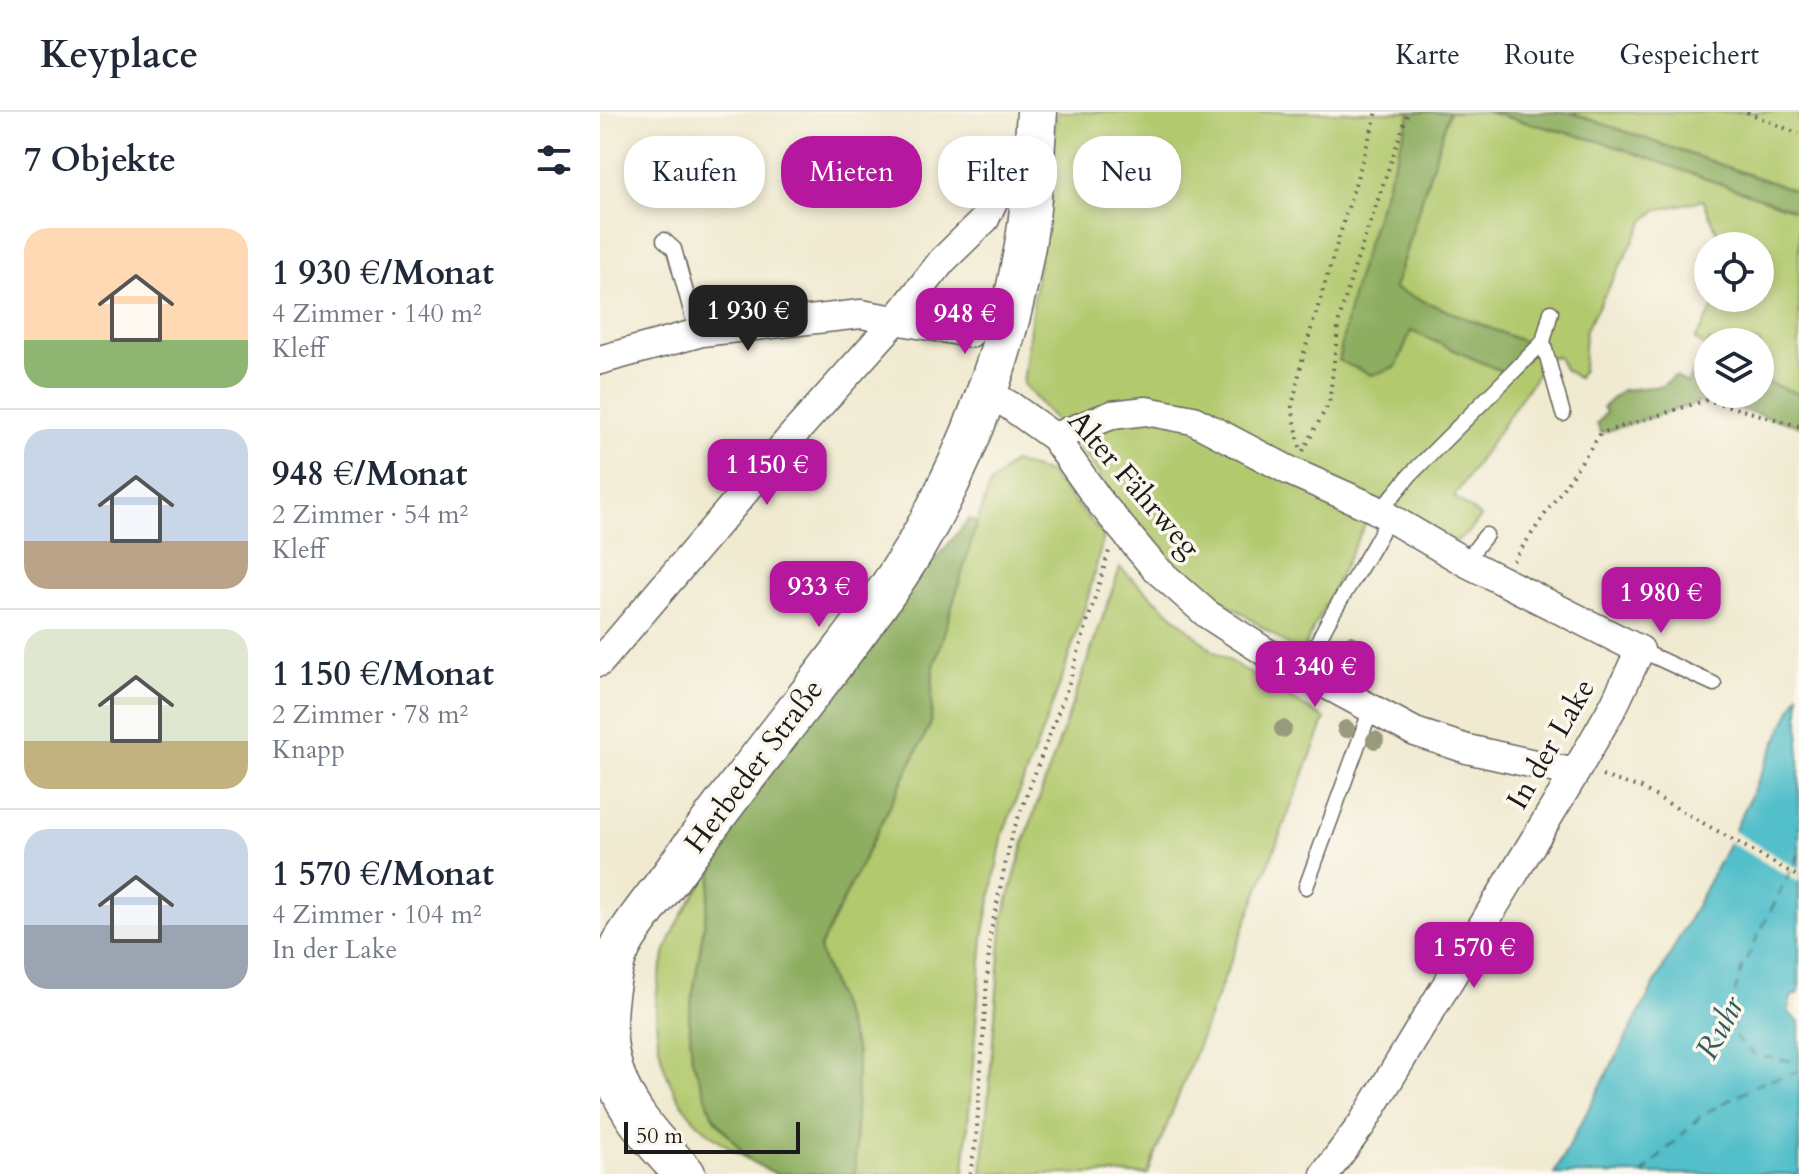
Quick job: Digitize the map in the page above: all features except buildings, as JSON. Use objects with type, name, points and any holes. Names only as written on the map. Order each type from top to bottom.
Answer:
[{"type":"main road","name":"Herbeder Straße","points":[[685,1174],[635,1119],[614,1078],[606,1040],[607,1010],[610,982],[620,947],[876,607],[913,551],[944,493],[987,393],[1004,339],[1027,233],[1037,112]]},
{"type":"main road","name":"Herbeder Straße","points":[[614,1078],[661,1122],[675,1140],[715,1174]]},
{"type":"street","points":[[600,662],[792,436],[896,320],[942,261],[985,219],[990,208]]},
{"type":"street","points":[[600,360],[694,334],[861,314],[970,333]]},
{"type":"street","name":"Alter Fährweg","points":[[987,393],[1054,437],[1100,502],[1155,568],[1207,614],[1264,651],[1415,732],[1467,749],[1575,773]]},
{"type":"street","points":[[1054,437],[1112,415],[1146,411],[1193,420],[1290,471],[1381,512],[1465,562],[1640,650]]},
{"type":"street","name":"In der Lake","points":[[1325,1174],[1362,1124],[1575,773],[1614,705],[1640,650]]},
{"type":"lane","points":[[664,240],[674,249],[693,318],[694,334]]},
{"type":"lane","points":[[1305,674],[1328,617],[1368,556],[1386,504],[1410,475],[1543,342],[1551,312]]},
{"type":"lane","points":[[1543,342],[1563,414]]},
{"type":"lane","points":[[1465,562],[1486,535]]},
{"type":"lane","points":[[1640,650],[1714,684]]},
{"type":"lane","points":[[1306,887],[1371,709]]},
{"type":"path","points":[[1377,112],[1300,369],[1292,407],[1301,453],[1329,403],[1343,306],[1408,112]]},
{"type":"path","points":[[1747,112],[1799,134]]},
{"type":"path","points":[[1500,580],[1601,433],[1707,400],[1799,426]]},
{"type":"path","points":[[970,1174],[976,1141],[990,936],[1011,837],[1068,686],[1112,540],[1122,528]]},
{"type":"path","points":[[1611,777],[1667,801],[1799,877]]},
{"type":"green space","points":[[1057,112],[1411,112],[1361,266],[1339,361],[1371,375],[1396,367],[1411,330],[1510,375],[1542,342],[1524,342],[1394,289],[1449,112],[1487,112],[1606,143],[1772,200],[1799,212],[1799,394],[1774,385],[1774,328],[1702,328],[1711,312],[1774,312],[1774,232],[1717,232],[1703,200],[1657,210],[1645,220],[1585,331],[1583,370],[1578,378],[1564,369],[1558,356],[1539,359],[1540,370],[1454,497],[1481,517],[1469,532],[1455,542],[1406,519],[1395,503],[1413,479],[1421,476],[1410,475],[1373,508],[1301,654],[1165,560],[1116,501],[1085,454],[1023,384],[1045,208],[1057,208],[1057,136],[1054,136]]},
{"type":"green space","points":[[1411,112],[1449,112],[1394,289],[1524,342],[1543,342],[1510,375],[1411,331],[1396,367],[1372,375],[1339,361],[1360,266]]},
{"type":"green space","points":[[1487,112],[1569,112],[1799,192],[1799,212],[1606,143]]},
{"type":"green space","points":[[1569,112],[1799,112],[1799,192]]},
{"type":"green space","points":[[1694,370],[1694,404],[1601,433],[1597,424],[1606,412],[1603,407],[1622,390],[1662,386],[1675,376],[1687,383]]},
{"type":"green space","points":[[1774,385],[1799,394],[1799,426],[1735,408],[1774,408]]},
{"type":"green space","points":[[1013,462],[1049,473],[1104,536],[1058,690],[1003,834],[983,937],[964,1174],[855,1174],[857,1053],[819,949],[931,723],[933,670],[977,523],[990,485]]},
{"type":"green space","points":[[969,519],[977,523],[933,670],[931,723],[819,949],[857,1053],[855,1174],[776,1174],[750,1161],[713,1116],[692,1059],[689,1017],[714,865],[726,834],[921,569],[934,562]]},
{"type":"green space","points":[[1120,568],[1212,650],[1325,719],[1148,1174],[982,1174],[1003,918],[1026,836]]},
{"type":"green space","points":[[714,865],[689,1017],[692,1059],[713,1116],[750,1161],[708,1132],[687,1111],[665,1069],[656,1022],[660,974],[666,951],[684,912]]},
{"type":"water","name":"Ruhr","points":[[1799,693],[1799,993],[1791,997],[1788,1012],[1799,1022],[1799,1174],[1554,1174],[1723,855]]},
{"type":"pier","points":[[1730,829],[1799,869],[1799,882],[1725,840]]},
{"type":"ferry route","points":[[1799,854],[1742,968],[1729,1012],[1736,1038],[1756,1056],[1799,1062]]},
{"type":"ferry route","points":[[1642,1174],[1702,1115],[1762,1082],[1799,1072]]}]
